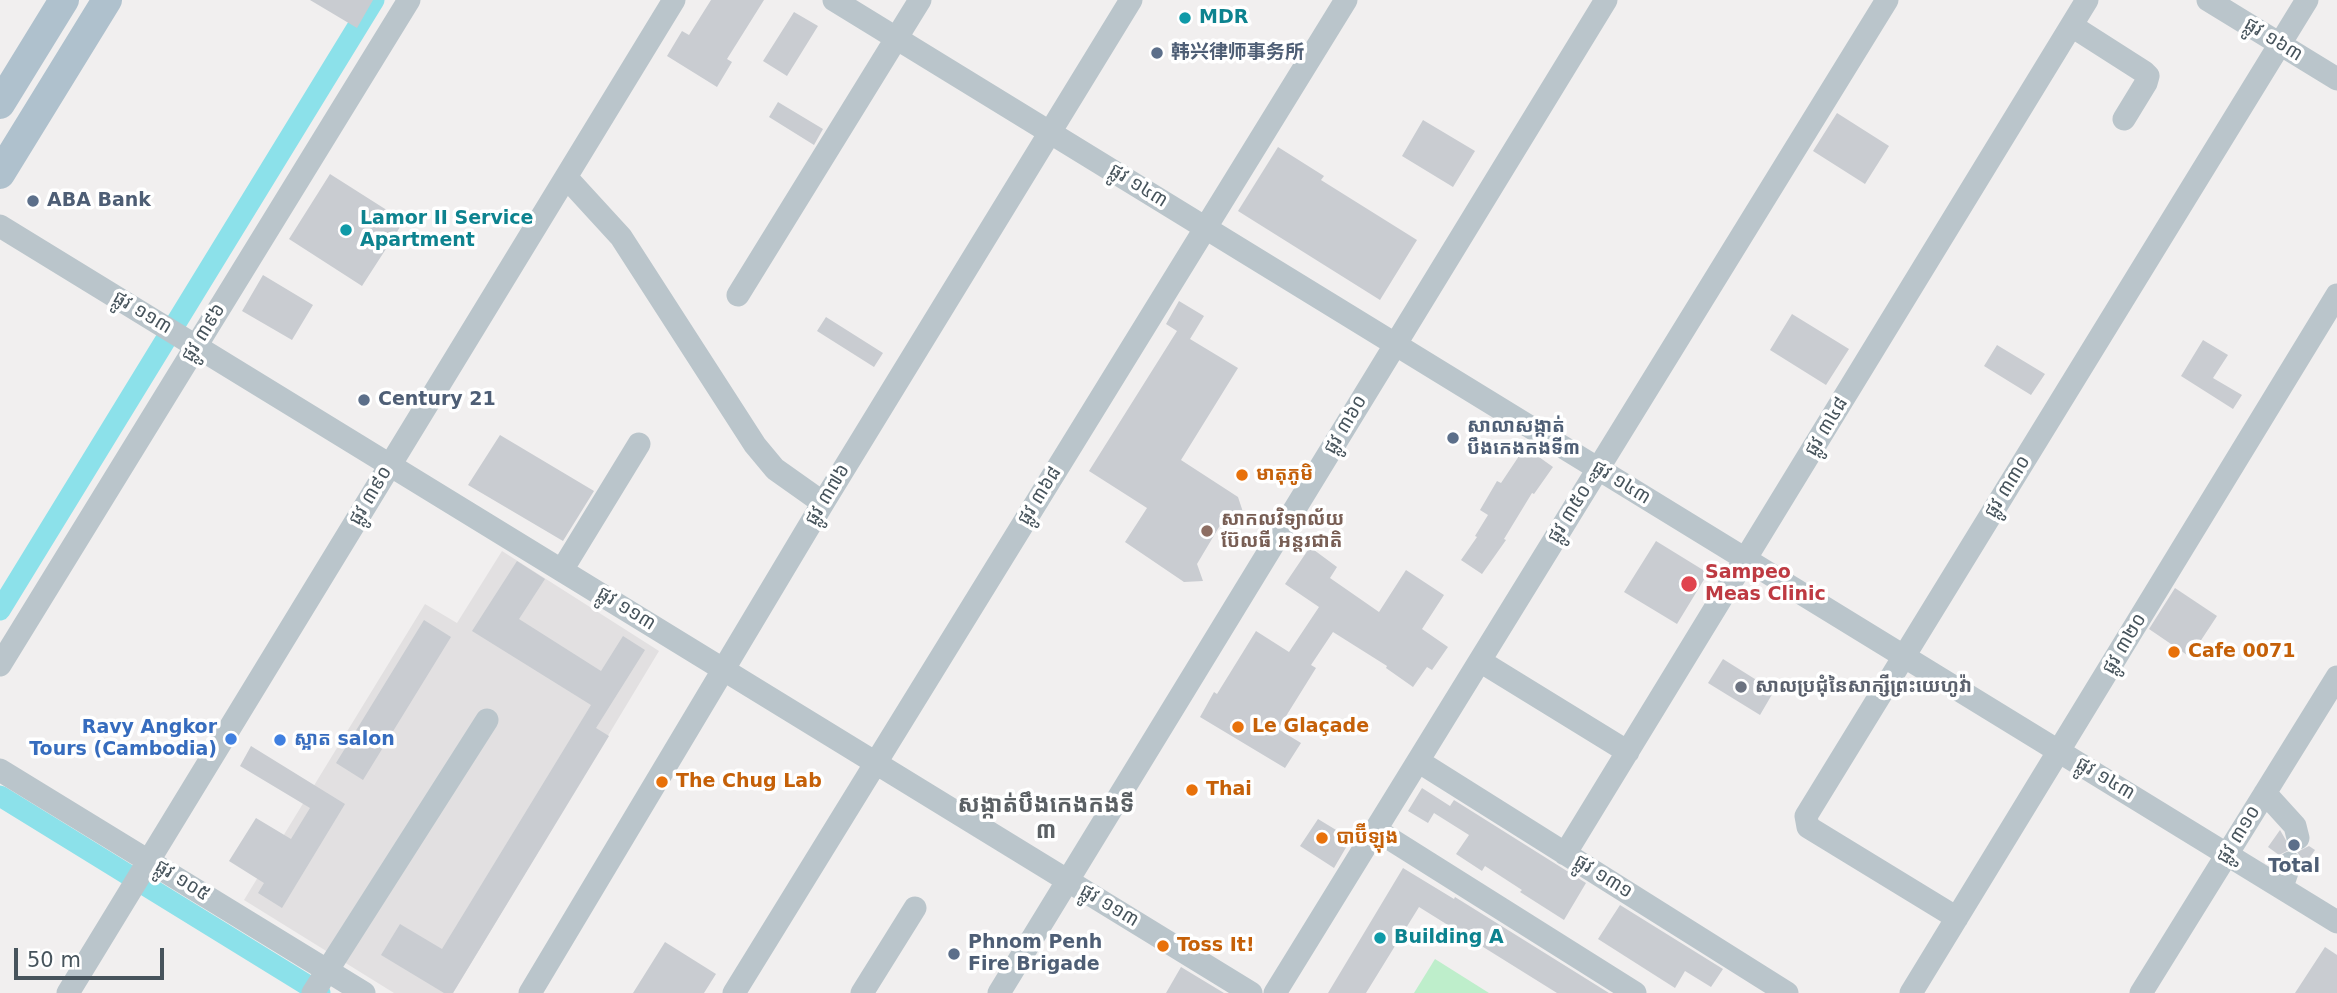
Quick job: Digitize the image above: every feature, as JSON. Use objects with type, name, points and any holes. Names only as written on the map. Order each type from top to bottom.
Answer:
[{"type":"main road","points":[[0,104],[64,0]]},
{"type":"main road","points":[[0,174],[107,0]]},
{"type":"street","name":"ផ្លូវ ៣៩៦","points":[[0,665],[189,341],[409,0]]},
{"type":"street","name":"ផ្លូវ ៣៩០","points":[[68,993],[674,0]]},
{"type":"street","name":"ផ្លូវ ១៤៣","points":[[834,0],[2337,922]]},
{"type":"street","points":[[737,295],[920,0]]},
{"type":"street","name":"ផ្លូវ ៣៧៦","points":[[530,993],[823,503],[1131,0]]},
{"type":"street","name":"ផ្លូវ ៣៦៨","points":[[734,993],[1346,0]]},
{"type":"street","name":"ផ្លូវ ៣៦០","points":[[999,993],[1606,0]]},
{"type":"street","name":"ផ្លូវ ៣៥០","points":[[1275,993],[1888,0]]},
{"type":"street","name":"ផ្លូវ ៣៤៨","points":[[1565,854],[2087,0]]},
{"type":"street","name":"ផ្លូវ ១៦៣","points":[[2208,0],[2337,79]]},
{"type":"street","name":"ផ្លូវ ៣៣០","points":[[1957,918],[1808,827],[1807,816],[2307,0]]},
{"type":"street","points":[[2072,26],[2148,76],[2124,119]]},
{"type":"street","points":[[566,177],[621,237],[755,445],[775,469],[823,503]]},
{"type":"street","name":"ផ្លូវ ១១៣","points":[[0,226],[1251,993]]},
{"type":"street","name":"ផ្លូវ ៣២០","points":[[1911,993],[2337,295]]},
{"type":"street","points":[[562,570],[639,444]]},
{"type":"street","points":[[1480,661],[1628,752]]},
{"type":"street","name":"ផ្លូវ ៣១០","points":[[2141,993],[2337,677]]},
{"type":"street","points":[[321,981],[487,720]]},
{"type":"street","name":"ផ្លូវ ១៣១","points":[[1418,761],[1787,993]]},
{"type":"street","name":"ផ្លូវ ១០៥","points":[[0,770],[141,872],[321,981],[364,993]]},
{"type":"street","points":[[2265,793],[2295,826],[2298,838]]},
{"type":"street","points":[[1376,830],[1635,993]]},
{"type":"street","points":[[2282,887],[2290,863]]},
{"type":"street","points":[[862,993],[915,908]]},
{"type":"shaded area","points":[[502,551],[659,651],[453,993],[394,993],[244,900],[425,604],[457,623]]},
{"type":"green space","points":[[1435,959],[1489,993],[1414,993]]},
{"type":"building","points":[[310,0],[373,0],[357,28]]},
{"type":"building","points":[[711,0],[764,0],[727,59],[732,62],[717,87],[667,56],[682,31],[689,35]]},
{"type":"building","points":[[794,12],[818,26],[787,76],[763,61]]},
{"type":"building","points":[[778,102],[823,129],[814,145],[769,117]]},
{"type":"building","points":[[1837,113],[1889,146],[1865,184],[1813,151]]},
{"type":"building","points":[[1423,120],[1475,151],[1453,187],[1402,156]]},
{"type":"building","points":[[1278,147],[1324,176],[1321,180],[1417,240],[1380,300],[1238,211]]},
{"type":"building","name":"Lamor II Service Apartment","points":[[330,174],[404,221],[362,286],[289,239]]},
{"type":"building","points":[[263,275],[313,305],[292,340],[242,311]]},
{"type":"building","points":[[1179,301],[1204,316],[1190,339],[1238,368],[1181,460],[1238,497],[1243,512],[1225,517],[1197,564],[1203,581],[1184,582],[1125,542],[1147,508],[1089,471],[1177,331],[1166,324]]},
{"type":"building","points":[[1792,314],[1849,349],[1826,385],[1770,350]]},
{"type":"building","points":[[826,317],[883,353],[874,367],[817,331]]},
{"type":"building","points":[[2203,340],[2228,355],[2213,378],[2242,395],[2233,409],[2181,376]]},
{"type":"building","points":[[1997,345],[2045,374],[2031,395],[1984,366]]},
{"type":"building","points":[[500,435],[594,491],[563,541],[468,485]]},
{"type":"building","points":[[1525,447],[1553,467],[1534,494],[1532,493],[1504,539],[1506,540],[1482,574],[1461,560],[1488,515],[1480,510],[1497,481],[1501,483]]},
{"type":"building","points":[[1656,541],[1708,573],[1677,624],[1624,592]]},
{"type":"building","points":[[1310,547],[1337,567],[1330,578],[1379,612],[1406,570],[1444,595],[1422,629],[1448,647],[1432,670],[1427,667],[1413,687],[1386,668],[1387,666],[1333,632],[1311,665],[1316,668],[1278,729],[1301,743],[1285,768],[1200,717],[1256,631],[1289,652],[1319,607],[1285,584]]},
{"type":"building","points":[[517,561],[545,579],[519,619],[601,671],[623,636],[645,650],[596,728],[609,736],[453,993],[444,993],[381,955],[400,924],[442,949],[591,705],[472,631]]},
{"type":"building","points":[[2175,588],[2217,616],[2190,657],[2149,629]]},
{"type":"building","points":[[424,620],[451,637],[363,780],[336,763]]},
{"type":"building","name":"សាលប្រជុំនៃសាក្សីព្រះយេហូវ៉ា","points":[[1723,659],[1774,691],[1760,715],[1708,683]]},
{"type":"building","points":[[251,746],[345,804],[282,908],[258,893],[264,883],[229,861],[256,818],[291,839],[310,808],[240,766]]},
{"type":"building","points":[[1422,788],[1450,806],[1454,800],[1586,883],[1564,920],[1485,866],[1482,871],[1456,854],[1469,835],[1434,813],[1428,823],[1408,811]]},
{"type":"building","points":[[1318,819],[1351,839],[1334,868],[1300,846]]},
{"type":"building","points":[[2280,830],[2291,849],[2279,855],[2268,847]]},
{"type":"building","points":[[2309,846],[2315,850],[2303,867],[2303,860],[2297,852]]},
{"type":"building","points":[[1403,868],[1454,899],[1455,897],[1609,993],[1557,993],[1419,907],[1366,993],[1328,993]]},
{"type":"building","points":[[1620,905],[1723,969],[1711,987],[1685,971],[1675,988],[1598,939]]},
{"type":"building","points":[[665,942],[716,974],[704,993],[633,993]]},
{"type":"building","points":[[2325,947],[2337,955],[2337,993],[2295,993]]},
{"type":"building","points":[[1181,967],[1224,993],[1166,993]]},
{"type":"waterway","points":[[0,610],[374,0]]},
{"type":"waterway","points":[[0,796],[320,993]]},
{"type":"place","name":"MDR","points":[[1185,18]]},
{"type":"place","name":"韩兴律师事务所","points":[[1157,53]]},
{"type":"place","name":"ABA Bank","points":[[33,201]]},
{"type":"place","name":"Lamor II Service Apartment","points":[[346,230]]},
{"type":"place","name":"Century 21","points":[[364,400]]},
{"type":"place","name":"សាលាសង្កាត់ បឹងកេងកងទី៣","points":[[1453,438]]},
{"type":"place","name":"មាតុភូមិ","points":[[1242,475]]},
{"type":"place","name":"សាកលវិទ្យាល័យ ប៊ែលធី អន្តរជាតិ","points":[[1207,531]]},
{"type":"place","name":"Sampeo Meas Clinic","points":[[1689,584]]},
{"type":"place","name":"Cafe 0071","points":[[2174,652]]},
{"type":"place","name":"សាលប្រជុំនៃសាក្សីព្រះយេហូវ៉ា","points":[[1741,687]]},
{"type":"place","name":"Le Glaçade","points":[[1238,727]]},
{"type":"place","name":"Ravy Angkor Tours (Cambodia)","points":[[231,739]]},
{"type":"place","name":"ស្អាត salon","points":[[280,740]]},
{"type":"place","name":"The Chug Lab","points":[[662,782]]},
{"type":"place","name":"Thai","points":[[1192,790]]},
{"type":"place","name":"បាប៊ីឡុង","points":[[1322,838]]},
{"type":"place","name":"Total","points":[[2294,845]]},
{"type":"place","name":"Building A","points":[[1380,938]]},
{"type":"place","name":"Toss It!","points":[[1163,946]]},
{"type":"place","name":"Phnom Penh Fire Brigade","points":[[954,954]]},
{"type":"district","name":"សង្កាត់បឹងកេងកងទី ៣","points":[[1046,819]]}]
